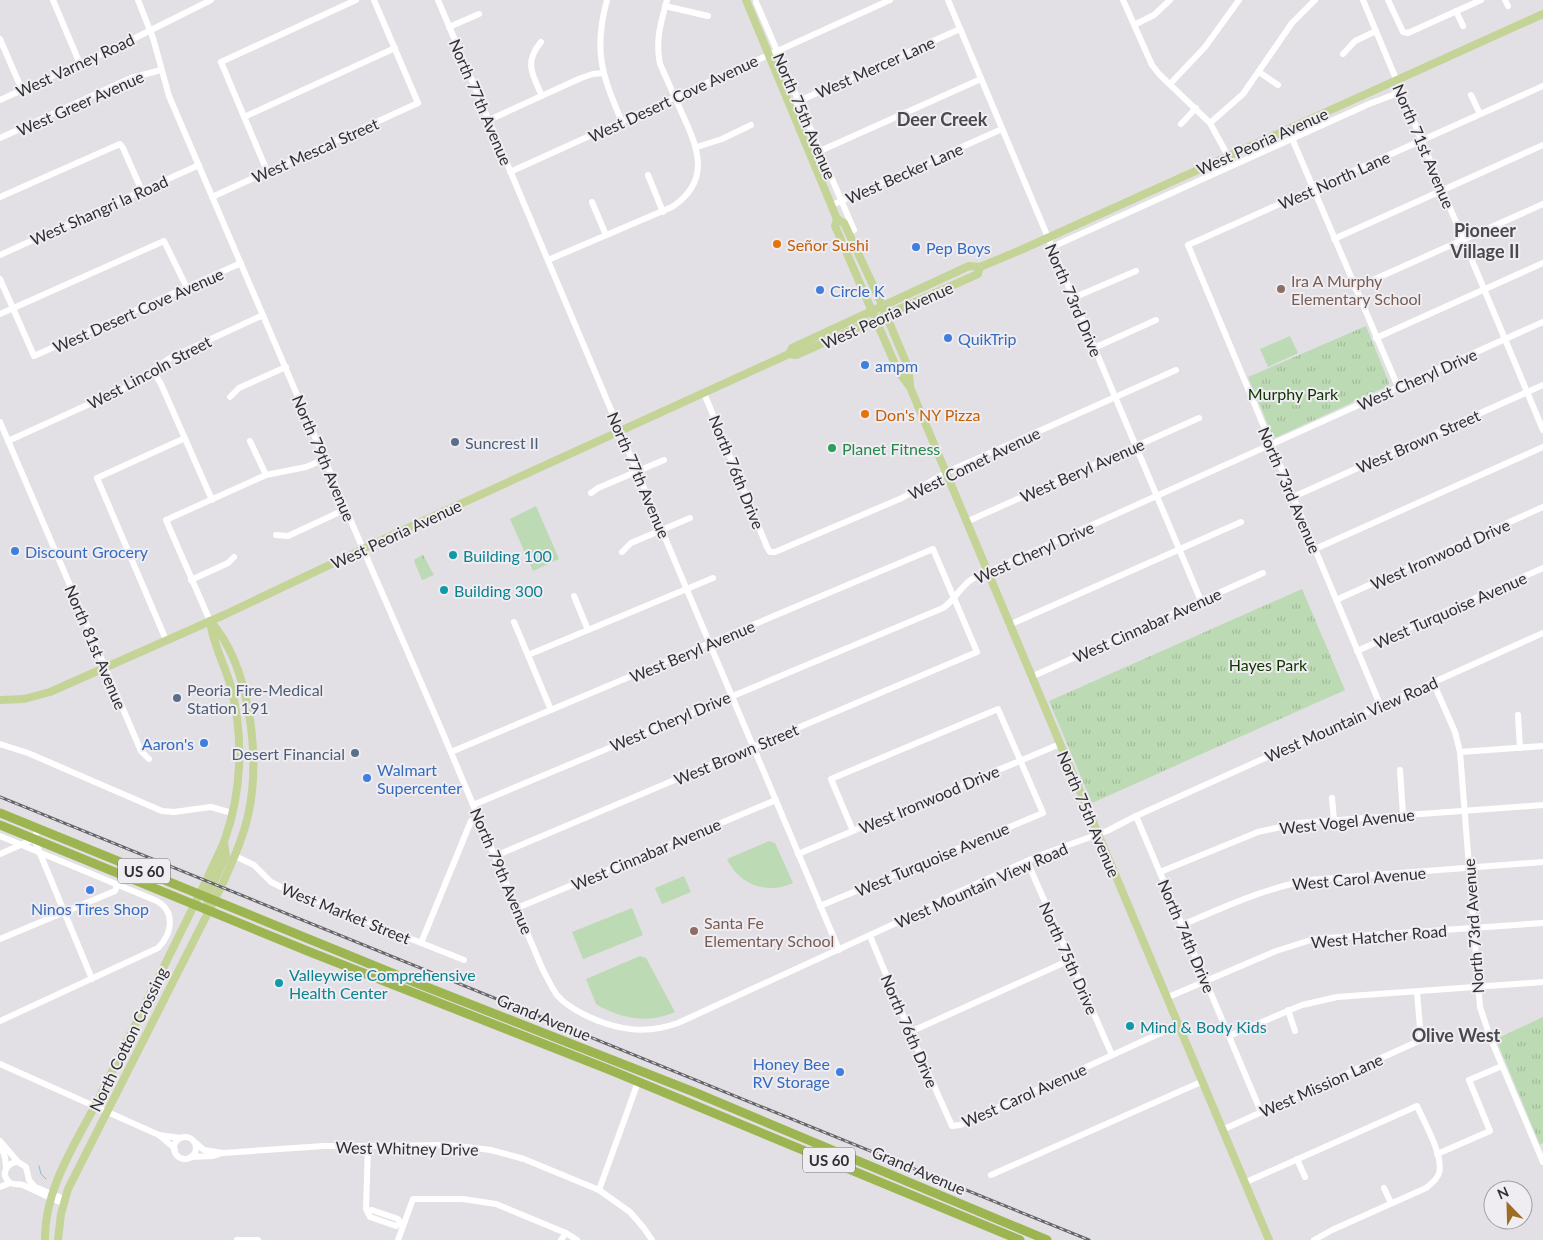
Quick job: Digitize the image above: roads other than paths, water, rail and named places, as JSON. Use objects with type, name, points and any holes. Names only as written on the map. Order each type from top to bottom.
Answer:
[{"type":"highway","name":"Grand Avenue","points":[[0,814],[420,984],[694,1092],[1047,1240]]},
{"type":"highway","name":"Grand Avenue","points":[[0,825],[194,905],[638,1082],[1020,1240]]},
{"type":"highway","points":[[932,1203],[936,1194]]},
{"type":"main road","name":"North 75th Avenue","points":[[753,2],[769,55],[832,205],[837,219],[835,226],[898,371],[910,387],[1269,1240]]},
{"type":"main road","name":"West Peoria Avenue","points":[[789,354],[792,348],[882,305],[969,266],[980,267],[1543,14]]},
{"type":"main road","name":"North 75th Avenue","points":[[837,219],[844,223],[882,305],[908,368],[910,387]]},
{"type":"main road","points":[[836,228],[840,230],[848,241],[852,241]]},
{"type":"main road","name":"West Peoria Avenue","points":[[0,700],[24,699],[45,694],[210,622],[363,549],[789,354],[796,355],[978,274],[980,267]]},
{"type":"main road","points":[[953,274],[957,283]]},
{"type":"main road","name":"North Cotton Crossing","points":[[58,1240],[64,1201],[79,1166],[209,911],[207,897],[232,813],[239,764],[237,714],[227,675],[212,637],[210,622]]},
{"type":"main road","name":"North Cotton Crossing","points":[[45,1240],[51,1196],[64,1165],[96,1105],[194,905],[207,897],[235,856],[249,810],[253,765],[251,723],[245,694],[221,633],[210,622]]},
{"type":"main road","points":[[239,764],[253,765]]},
{"type":"street","points":[[53,0],[80,64]]},
{"type":"street","name":"North 79th Avenue","points":[[138,0],[150,30],[167,90],[542,968]]},
{"type":"street","name":"West Varney Road","points":[[0,100],[80,64],[211,0]]},
{"type":"street","points":[[267,172],[220,62],[356,0]]},
{"type":"street","points":[[244,117],[395,48],[374,0]]},
{"type":"street","name":"North 77th Avenue","points":[[438,0],[839,950]]},
{"type":"street","points":[[607,0],[600,38],[600,50],[603,73],[622,122]]},
{"type":"street","name":"West Desert Cove Avenue","points":[[510,172],[890,0]]},
{"type":"street","name":"North 73rd Drive","points":[[948,0],[1201,601]]},
{"type":"street","points":[[1123,0],[1152,65],[1210,123],[1228,156]]},
{"type":"street","points":[[1134,25],[1154,16],[1170,0]]},
{"type":"street","points":[[1170,84],[1208,42],[1239,0]]},
{"type":"street","points":[[1210,123],[1238,99],[1292,23],[1315,0]]},
{"type":"street","name":"North 71st Avenue","points":[[1363,0],[1543,430]]},
{"type":"street","points":[[1388,0],[1403,32],[1408,33],[1481,0]]},
{"type":"street","name":"North 75th Avenue","points":[[753,2],[777,51],[854,230]]},
{"type":"street","points":[[548,260],[663,212],[678,203],[694,183],[698,168],[696,147],[660,64],[658,55],[659,29],[666,3],[708,16]]},
{"type":"street","points":[[1456,11],[1463,26]]},
{"type":"street","points":[[449,27],[479,14]]},
{"type":"street","name":"West Mercer Lane","points":[[790,105],[960,29]]},
{"type":"street","points":[[1344,54],[1355,41],[1376,31]]},
{"type":"street","points":[[0,39],[22,90]]},
{"type":"street","points":[[541,42],[532,55],[531,62],[533,76],[542,96]]},
{"type":"street","name":"West Mescal Street","points":[[212,196],[418,103],[395,48]]},
{"type":"street","name":"West Greer Avenue","points":[[0,138],[131,78],[161,70]]},
{"type":"street","points":[[1259,72],[1278,85]]},
{"type":"street","points":[[489,120],[587,76],[603,73]]},
{"type":"street","points":[[812,155],[981,79]]},
{"type":"street","name":"West North Lane","points":[[1188,245],[1543,86]]},
{"type":"street","name":"West Peoria Avenue","points":[[1052,247],[1386,97],[1401,92]]},
{"type":"street","points":[[1471,95],[1480,114]]},
{"type":"street","points":[[1181,124],[1196,108]]},
{"type":"street","points":[[696,147],[722,139],[751,125]]},
{"type":"street","name":"West Becker Lane","points":[[832,205],[1002,129]]},
{"type":"street","points":[[1288,129],[1398,387]]},
{"type":"street","points":[[0,197],[120,144],[142,191]]},
{"type":"street","points":[[1334,239],[1543,145]]},
{"type":"street","name":"West Shangri la Road","points":[[0,255],[199,165]]},
{"type":"street","points":[[648,175],[663,212]]},
{"type":"street","points":[[592,202],[606,235]]},
{"type":"street","points":[[1355,288],[1543,204]]},
{"type":"street","points":[[0,314],[164,241],[187,288]]},
{"type":"street","name":"North 73rd Avenue","points":[[1188,245],[1381,706]]},
{"type":"street","name":"West Desert Cove Avenue","points":[[13,308],[34,356],[241,263]]},
{"type":"street","points":[[1376,338],[1543,263]]},
{"type":"street","points":[[1073,298],[1136,271]]},
{"type":"street","points":[[0,279],[13,308]]},
{"type":"street","name":"West Lincoln Street","points":[[8,441],[138,382],[170,358],[263,315]]},
{"type":"street","points":[[1094,348],[1156,320]]},
{"type":"street","name":"West Cheryl Drive","points":[[473,805],[942,608],[949,604],[972,579],[1543,322]]},
{"type":"street","points":[[230,397],[240,388],[286,368]]},
{"type":"street","name":"West Comet Avenue","points":[[770,552],[775,552],[902,498],[946,473],[1176,370]]},
{"type":"street","points":[[153,371],[161,384],[212,500]]},
{"type":"street","name":"West Brown Street","points":[[1293,496],[1543,385]]},
{"type":"street","name":"North 76th Drive","points":[[704,393],[770,552]]},
{"type":"street","name":"West Beryl Avenue","points":[[966,522],[1198,418]]},
{"type":"street","name":"North 81st Avenue","points":[[0,422],[141,751],[149,759]]},
{"type":"street","points":[[166,640],[97,478],[185,438]]},
{"type":"street","points":[[250,441],[266,475]]},
{"type":"street","points":[[1315,549],[1543,447]]},
{"type":"street","points":[[210,622],[166,520],[266,475],[306,467],[325,459]]},
{"type":"street","points":[[591,493],[598,488],[664,460]]},
{"type":"street","name":"West Ironwood Drive","points":[[1336,600],[1543,507]]},
{"type":"street","points":[[276,535],[288,536],[346,509]]},
{"type":"street","points":[[622,552],[630,543],[690,518]]},
{"type":"street","points":[[1009,625],[1241,522]]},
{"type":"street","name":"West Beryl Avenue","points":[[451,752],[933,549],[954,598]]},
{"type":"street","points":[[191,580],[228,562],[234,557]]},
{"type":"street","name":"West Turquoise Avenue","points":[[1357,651],[1543,568]]},
{"type":"street","name":"West Cinnabar Avenue","points":[[1031,677],[1263,573]]},
{"type":"street","points":[[528,655],[713,578]]},
{"type":"street","points":[[574,596],[588,630]]},
{"type":"street","name":"West Brown Street","points":[[495,856],[977,652],[954,598]]},
{"type":"street","points":[[514,622],[551,710]]},
{"type":"street","name":"West Mountain View Road","points":[[542,968],[556,995],[570,1006],[590,1017],[616,1027],[631,1030],[649,1031],[678,1023],[870,936],[952,895],[1027,861],[1097,835],[1543,633]]},
{"type":"street","name":"North 73rd Avenue","points":[[1433,682],[1455,732],[1460,752],[1477,986],[1482,1016],[1543,1162]]},
{"type":"street","points":[[853,831],[831,779],[998,709],[1020,760]]},
{"type":"street","points":[[1518,715],[1520,748]]},
{"type":"street","points":[[0,744],[28,753],[162,811],[174,812],[211,807],[232,813]]},
{"type":"street","name":"West Ironwood Drive","points":[[798,854],[1060,744]]},
{"type":"street","points":[[1460,752],[1543,746]]},
{"type":"street","name":"West Turquoise Avenue","points":[[820,906],[1043,813],[1020,760]]},
{"type":"street","points":[[1400,770],[1403,815]]},
{"type":"street","points":[[1332,798],[1334,820]]},
{"type":"street","name":"West Cinnabar Avenue","points":[[517,908],[776,800]]},
{"type":"street","name":"West Vogel Avenue","points":[[1160,872],[1258,832],[1298,823],[1543,805]]},
{"type":"street","name":"North 74th Drive","points":[[1136,816],[1261,1112]]},
{"type":"street","points":[[421,943],[471,821]]},
{"type":"street","points":[[38,829],[34,839],[39,853],[92,979]]},
{"type":"street","points":[[0,836],[157,901],[166,908],[170,915],[171,924],[164,941],[158,948],[0,1021]]},
{"type":"street","points":[[0,854],[34,839]]},
{"type":"street","name":"West Market Street","points":[[235,856],[254,865],[271,882],[281,888],[464,960]]},
{"type":"street","name":"North 75th Drive","points":[[1027,861],[1112,1055]]},
{"type":"street","name":"West Carol Avenue","points":[[1182,925],[1254,894],[1288,884],[1334,877],[1543,862]]},
{"type":"street","points":[[0,939],[115,890],[117,886]]},
{"type":"street","name":"West Hatcher Road","points":[[1166,998],[1276,951],[1314,939],[1543,923]]},
{"type":"street","name":"North 76th Drive","points":[[870,936],[952,1126]]},
{"type":"street","points":[[910,1032],[1070,960]]},
{"type":"street","points":[[1229,1036],[1288,1010],[1316,1001],[1337,997],[1543,982]]},
{"type":"street","name":"West Mission Lane","points":[[1222,1130],[1421,1040],[1417,992]]},
{"type":"street","points":[[1288,1010],[1295,1031]]},
{"type":"street","name":"West Carol Avenue","points":[[952,1126],[960,1125],[1178,1025]]},
{"type":"street","name":"West Whitney Drive","points":[[0,1064],[96,1105],[159,1135],[170,1144],[181,1158],[324,1146],[449,1145],[491,1150],[524,1159],[598,1190],[618,1202],[634,1216],[652,1240]]},
{"type":"street","points":[[1437,1154],[1490,1131],[1469,1080],[1502,1066]]},
{"type":"street","points":[[598,1190],[638,1082]]},
{"type":"street","points":[[991,1175],[1202,1082]]},
{"type":"street","points":[[1244,1183],[1417,1106],[1437,1154],[1439,1172],[1432,1183],[1426,1188],[1314,1240]]},
{"type":"street","name":"West Whitney Drive","points":[[159,1135],[180,1138],[188,1137],[204,1150],[223,1153]]},
{"type":"street","points":[[174,1150],[176,1142],[180,1138]]},
{"type":"street","points":[[0,1142],[18,1162],[26,1167],[27,1174],[34,1187],[51,1196]]},
{"type":"street","points":[[0,1142],[5,1157],[5,1177],[10,1183]]},
{"type":"street","points":[[191,1157],[196,1153],[196,1143]]},
{"type":"street","points":[[368,1146],[366,1205],[368,1212],[370,1216],[396,1226],[402,1224]]},
{"type":"street","points":[[1297,1159],[1305,1177]]},
{"type":"street","points":[[0,1177],[11,1163],[18,1162]]},
{"type":"street","points":[[20,1184],[25,1180],[27,1174]]},
{"type":"street","points":[[0,1187],[10,1183],[20,1184],[64,1201]]},
{"type":"street","points":[[1384,1188],[1391,1203]]},
{"type":"street","points":[[398,1240],[402,1224],[413,1199],[462,1198],[496,1204],[566,1233],[577,1240]]},
{"type":"street","points":[[561,1240],[566,1233]]},
{"type":"street","points":[[237,1240],[258,1240]]},
{"type":"waterway","points":[[39,1166],[41,1174],[46,1179]]},
{"type":"railway","points":[[0,797],[1089,1240]]},
{"type":"place","name":"Señor Sushi","points":[[777,244]]},
{"type":"place","name":"Pep Boys","points":[[916,247]]},
{"type":"place","name":"Ira A Murphy Elementary School","points":[[1281,289]]},
{"type":"place","name":"Circle K","points":[[820,290]]},
{"type":"place","name":"QuikTrip","points":[[948,338]]},
{"type":"place","name":"ampm","points":[[865,365]]},
{"type":"place","name":"Don's NY Pizza","points":[[865,414]]},
{"type":"place","name":"Suncrest II","points":[[455,442]]},
{"type":"place","name":"Planet Fitness","points":[[832,448]]},
{"type":"place","name":"Discount Grocery","points":[[15,551]]},
{"type":"place","name":"Building 100","points":[[453,555]]},
{"type":"place","name":"Building 300","points":[[444,590]]},
{"type":"place","name":"Peoria Fire-Medical Station 191","points":[[177,698]]},
{"type":"place","name":"Aaron's","points":[[204,743]]},
{"type":"place","name":"Desert Financial","points":[[355,753]]},
{"type":"place","name":"Walmart Supercenter","points":[[367,778]]},
{"type":"place","name":"Ninos Tires Shop","points":[[90,890]]},
{"type":"place","name":"Santa Fe Elementary School","points":[[694,931]]},
{"type":"place","name":"Valleywise Comprehensive Health Center","points":[[279,983]]},
{"type":"place","name":"Mind & Body Kids","points":[[1130,1026]]},
{"type":"place","name":"Honey Bee RV Storage","points":[[840,1072]]},
{"type":"district","name":"Deer Creek","points":[[942,119]]},
{"type":"district","name":"Pioneer Village II","points":[[1485,240]]},
{"type":"district","name":"Olive West","points":[[1456,1035]]},
{"type":"park label","name":"Murphy Park","points":[[1293,393]]},
{"type":"park label","name":"Hayes Park","points":[[1268,664]]}]
